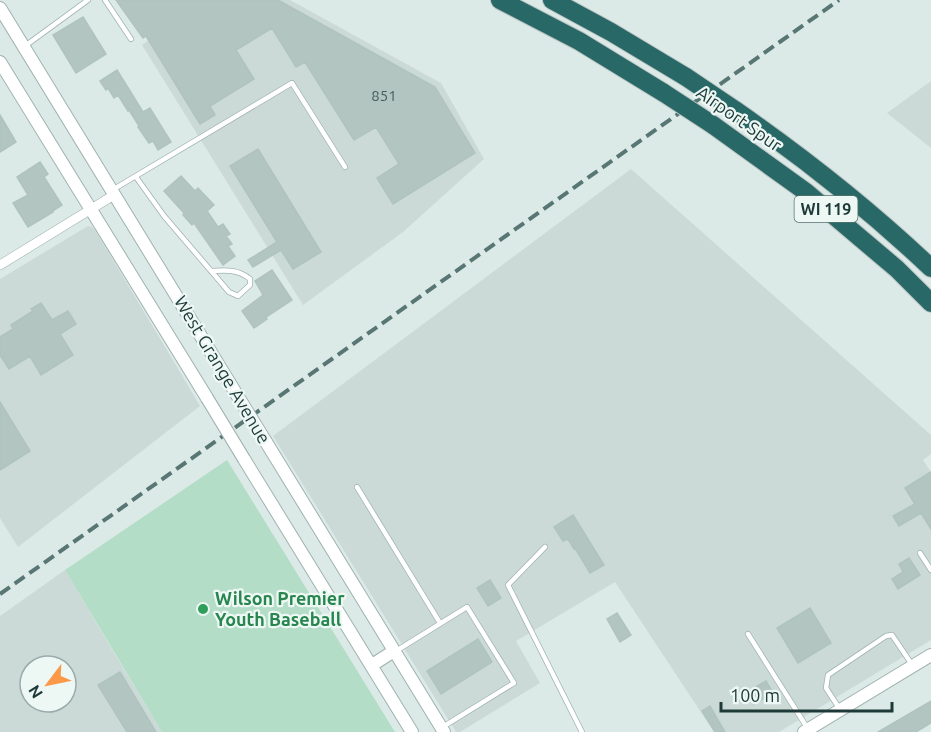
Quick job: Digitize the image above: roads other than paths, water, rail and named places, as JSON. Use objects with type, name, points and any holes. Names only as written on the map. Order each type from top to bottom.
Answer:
[{"type":"highway","name":"Airport Spur","points":[[500,0],[579,41],[713,125],[806,192],[897,269],[931,303]]},
{"type":"highway","name":"Airport Spur","points":[[552,0],[686,77],[778,140],[846,193],[931,268]]},
{"type":"street","name":"West Grange Avenue","points":[[0,8],[443,730]]},
{"type":"street","name":"West Grange Avenue","points":[[0,62],[412,732]]},
{"type":"street","points":[[0,265],[113,193]]},
{"type":"street","points":[[372,665],[394,651]]},
{"type":"street","points":[[806,731],[931,655]]},
{"type":"lane","points":[[24,47],[88,0]]},
{"type":"lane","points":[[105,0],[132,39]]},
{"type":"lane","points":[[113,193],[292,83],[345,167]]},
{"type":"lane","points":[[136,177],[164,216],[229,292],[238,296],[250,285],[249,279],[241,273],[224,270],[212,272]]},
{"type":"lane","points":[[357,487],[440,623]]},
{"type":"lane","points":[[545,546],[508,585],[582,732]]},
{"type":"lane","points":[[920,553],[931,570]]},
{"type":"lane","points":[[394,651],[467,607],[514,682],[443,730]]},
{"type":"lane","points":[[748,634],[806,731]]},
{"type":"lane","points":[[840,710],[826,688],[828,675],[886,636],[892,635],[913,666]]},
{"type":"railway","points":[[0,594],[839,0]]},
{"type":"place","name":"Wilson Premier Youth Baseball","points":[[203,609]]}]
